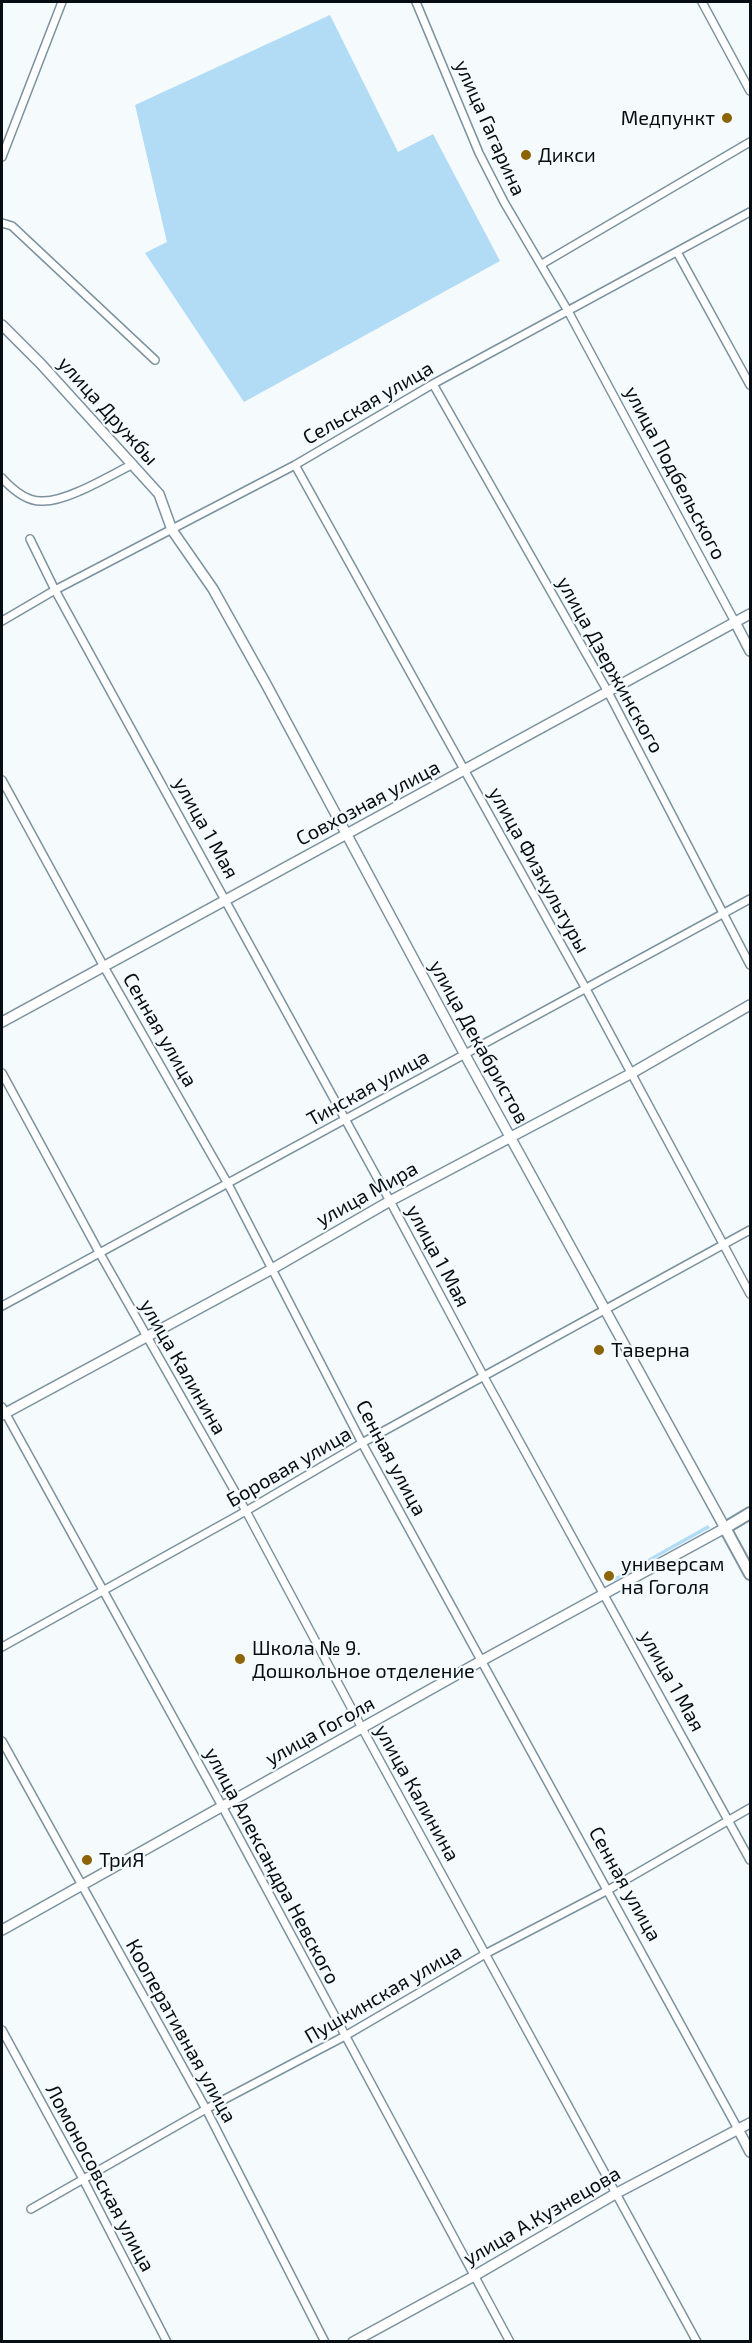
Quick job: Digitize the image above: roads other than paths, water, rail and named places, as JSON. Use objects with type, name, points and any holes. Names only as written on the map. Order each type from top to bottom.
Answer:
[{"type":"main road","name":"улица Гоголя","points":[[725,1528],[750,1513]]},
{"type":"main road","name":"улица Декабристов","points":[[725,1528],[750,1574]]},
{"type":"street","points":[[2,157],[62,2]]},
{"type":"street","name":"улица Гагарина","points":[[416,2],[479,153],[504,202],[568,311]]},
{"type":"street","points":[[702,2],[750,91]]},
{"type":"street","points":[[542,264],[750,142]]},
{"type":"street","name":"Сельская улица","points":[[2,621],[55,590],[294,465],[433,384],[750,212]]},
{"type":"street","points":[[2,223],[12,226],[155,360]]},
{"type":"street","points":[[677,252],[750,385]]},
{"type":"street","name":"улица Подбельского","points":[[568,311],[750,651]]},
{"type":"street","name":"улица Дружбы","points":[[2,325],[159,494],[172,530]]},
{"type":"street","name":"улица Дзержинского","points":[[433,384],[608,692],[750,965]]},
{"type":"street","points":[[2,478],[24,497],[40,501],[56,500],[133,464]]},
{"type":"street","name":"улица Физкультуры","points":[[294,465],[586,989],[750,1294]]},
{"type":"street","name":"улица Декабристов","points":[[172,530],[213,589],[266,684],[464,1053],[725,1528]]},
{"type":"street","name":"улица 1 Мая","points":[[30,539],[55,590],[750,1860]]},
{"type":"street","name":"Совхозная улица","points":[[2,1022],[750,614]]},
{"type":"street","name":"Сенная улица","points":[[2,780],[103,965],[228,1184],[362,1443],[750,2152]]},
{"type":"street","name":"Тинская улица","points":[[2,1306],[750,899]]},
{"type":"street","name":"улица Мира","points":[[3,1412],[148,1337],[390,1201],[632,1073],[750,1005]]},
{"type":"street","name":"улица Калинина","points":[[2,1073],[99,1252],[246,1511],[697,2342]]},
{"type":"street","name":"Боровая улица","points":[[2,1647],[246,1511],[362,1443],[750,1230]]},
{"type":"street","name":"улица Александра Невского","points":[[3,1412],[222,1806],[510,2342]]},
{"type":"street","name":"улица Гоголя","points":[[2,1930],[480,1661],[725,1528]]},
{"type":"street","name":"Кооперативная улица","points":[[2,1741],[206,2109],[325,2342]]},
{"type":"street","name":"Пушкинская улица","points":[[31,2209],[206,2109],[345,2036],[487,1953],[608,1890],[750,1808]]},
{"type":"street","name":"Ломоносовская улица","points":[[2,2030],[83,2179],[167,2342]]},
{"type":"street","name":"улица А.Кузнецова","points":[[353,2342],[474,2276],[615,2194],[750,2123]]},
{"type":"place","name":"Медпункт","points":[[727,118]]},
{"type":"place","name":"Дикси","points":[[526,155]]},
{"type":"place","name":"Таверна","points":[[599,1350]]},
{"type":"place","name":"универсам на Гоголя","points":[[609,1576]]},
{"type":"place","name":"Школа № 9. Дошкольное отделение","points":[[240,1659]]},
{"type":"place","name":"ТриЯ","points":[[87,1860]]}]
